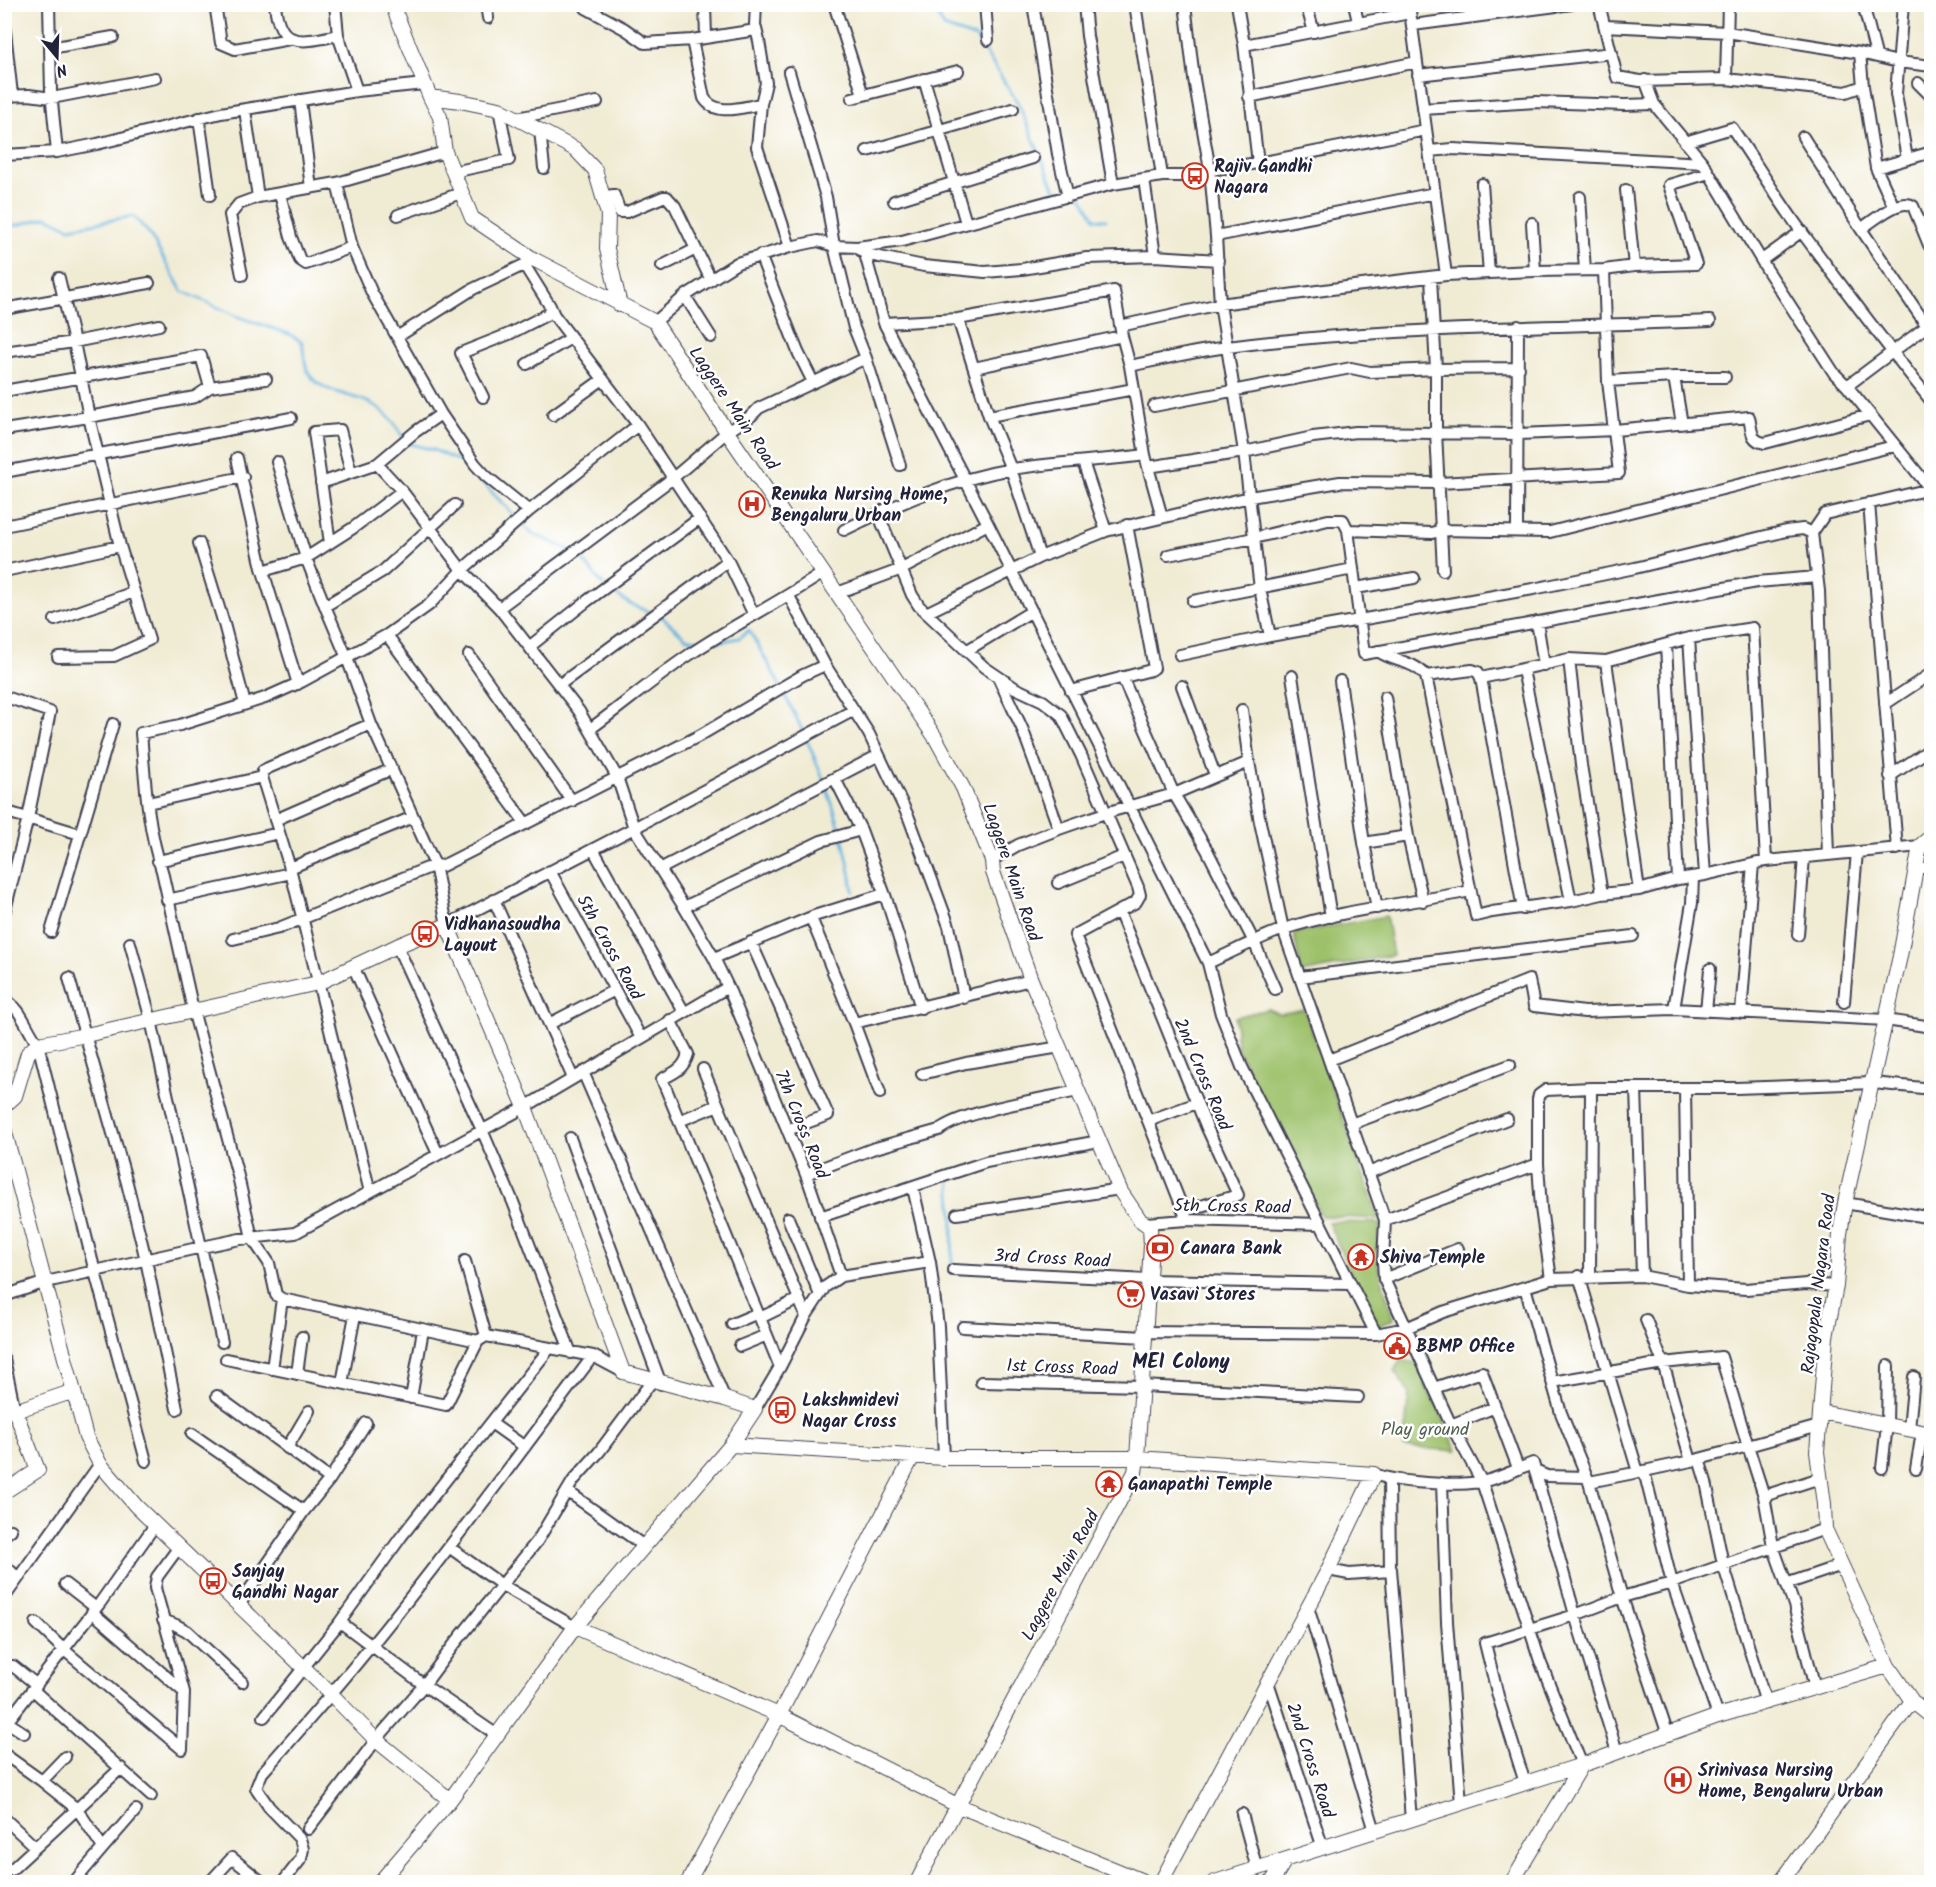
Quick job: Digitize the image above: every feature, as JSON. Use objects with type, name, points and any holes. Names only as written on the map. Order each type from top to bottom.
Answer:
[{"type":"street","points":[[49,4],[52,98],[57,152]]},
{"type":"street","points":[[215,4],[221,43],[235,49],[290,39],[314,40],[338,35]]},
{"type":"street","points":[[274,4],[282,32],[290,39]]},
{"type":"street","points":[[335,4],[338,35],[357,91]]},
{"type":"street","points":[[486,4],[488,18]]},
{"type":"street","points":[[585,4],[586,8],[625,29],[645,43],[692,40],[756,30]]},
{"type":"street","points":[[705,4],[706,38]]},
{"type":"street","points":[[756,4],[755,25],[766,83],[761,104],[757,147],[790,247]]},
{"type":"street","points":[[834,4],[857,96],[957,71]]},
{"type":"street","points":[[985,4],[988,40]]},
{"type":"street","points":[[1033,4],[1058,154],[1072,193]]},
{"type":"street","points":[[1084,4],[1113,184]]},
{"type":"street","points":[[1135,4],[1162,176]]},
{"type":"street","points":[[1185,4],[1194,79],[1210,170],[1220,304],[1244,452],[1260,589],[1270,636]]},
{"type":"street","points":[[1237,4],[1258,163]]},
{"type":"street","points":[[1306,4],[1314,32]]},
{"type":"street","points":[[1354,4],[1358,22]]},
{"type":"street","points":[[1413,25],[1572,4]]},
{"type":"street","points":[[1599,4],[1617,77],[1645,80],[1726,80],[1846,92],[1863,86]]},
{"type":"street","points":[[1726,80],[1728,4]]},
{"type":"street","points":[[1863,4],[1876,55]]},
{"type":"street","points":[[1903,4],[1896,94],[1907,159]]},
{"type":"street","points":[[393,5],[424,84],[440,117],[445,152],[472,218],[529,262],[655,322],[685,297],[737,263],[818,241],[924,266],[985,272],[1022,269],[1088,258],[1155,256],[1218,260]]},
{"type":"street","points":[[1244,45],[1314,32],[1410,9],[1446,276]]},
{"type":"street","points":[[4,22],[8,96],[28,94],[52,98],[155,78]]},
{"type":"street","points":[[1605,26],[1727,32],[1860,52],[1898,62],[1932,66]]},
{"type":"street","points":[[50,48],[113,37]]},
{"type":"street","points":[[692,40],[704,98],[708,104],[723,110],[761,104]]},
{"type":"street","points":[[1860,52],[1876,168],[1894,207]]},
{"type":"street","points":[[1418,75],[1612,53]]},
{"type":"street","points":[[1249,97],[1417,62]]},
{"type":"street","points":[[789,72],[826,197],[834,246],[854,328],[866,358],[900,465]]},
{"type":"street","points":[[924,79],[966,223]]},
{"type":"street","points":[[1645,80],[1654,104],[1706,168],[1834,373],[1931,490],[1825,514],[1812,533],[1817,577],[1828,855]]},
{"type":"street","points":[[1918,83],[1932,97]]},
{"type":"street","points":[[4,155],[57,152],[199,118],[357,91],[424,84]]},
{"type":"street","points":[[430,98],[499,109],[575,149],[595,170],[608,214],[607,249],[620,305]]},
{"type":"street","points":[[300,100],[311,188]]},
{"type":"street","points":[[518,118],[597,102]]},
{"type":"street","points":[[1423,109],[1536,102],[1654,104]]},
{"type":"street","points":[[453,172],[509,160],[499,109]]},
{"type":"street","points":[[867,151],[1013,109]]},
{"type":"street","points":[[246,110],[258,197]]},
{"type":"street","points":[[199,118],[210,195]]},
{"type":"street","points":[[1685,142],[1732,128],[1802,231],[1932,402]]},
{"type":"street","points":[[540,130],[544,168]]},
{"type":"street","points":[[861,251],[1072,193],[1113,184],[1162,176],[1195,176],[1210,170],[1258,163],[1426,130]]},
{"type":"street","points":[[1803,136],[1861,229],[1927,326],[1847,386]]},
{"type":"street","points":[[1429,151],[1453,149],[1706,168]]},
{"type":"street","points":[[242,275],[231,215],[239,204],[258,197],[337,183],[445,152]]},
{"type":"street","points":[[1876,168],[1932,152]]},
{"type":"street","points":[[894,201],[1033,158]]},
{"type":"street","points":[[974,368],[1220,304],[1446,276],[1696,264],[1669,185],[1706,168]]},
{"type":"street","points":[[1144,179],[1155,256]]},
{"type":"street","points":[[337,183],[352,247],[372,293],[397,337],[441,414],[476,464],[526,515]]},
{"type":"street","points":[[1482,184],[1489,273]]},
{"type":"street","points":[[1626,190],[1634,266]]},
{"type":"street","points":[[398,215],[461,193]]},
{"type":"street","points":[[280,194],[291,237],[300,260],[306,264],[352,247]]},
{"type":"street","points":[[1216,236],[1435,194]]},
{"type":"street","points":[[604,196],[614,195],[620,212],[627,212],[666,197],[675,206],[711,280]]},
{"type":"street","points":[[1580,197],[1585,270]]},
{"type":"street","points":[[1861,229],[1894,207],[1902,203],[1909,203],[1914,206],[1929,245]]},
{"type":"street","points":[[1532,223],[1535,271]]},
{"type":"street","points":[[1762,260],[1802,231]]},
{"type":"street","points":[[662,266],[696,249]]},
{"type":"street","points":[[861,251],[884,323],[988,524],[1208,963],[1221,1014],[1231,1041],[1376,1334]]},
{"type":"street","points":[[760,255],[798,352],[813,382]]},
{"type":"street","points":[[529,262],[552,312],[638,425],[728,561],[754,615]]},
{"type":"street","points":[[397,337],[473,289],[529,262]]},
{"type":"street","points":[[926,613],[1011,570],[1106,531],[1250,497],[1340,482],[1440,483],[1619,473],[1608,381],[1604,270]]},
{"type":"street","points":[[58,657],[114,656],[149,640],[120,546],[59,278]]},
{"type":"street","points":[[1431,278],[1443,570]]},
{"type":"street","points":[[4,309],[149,283]]},
{"type":"street","points":[[884,323],[958,319],[1114,291],[1145,455],[1162,517]]},
{"type":"street","points":[[685,297],[711,337]]},
{"type":"street","points":[[483,397],[461,352],[509,334],[552,312]]},
{"type":"street","points":[[958,319],[989,416],[1011,469],[1040,557]]},
{"type":"street","points":[[1130,366],[1226,347],[1346,335],[1518,326],[1606,326],[1710,321]]},
{"type":"street","name":"Laggere Main Road","points":[[655,322],[727,432],[935,737],[963,788],[992,860],[993,872],[1031,980],[1099,1141],[1120,1189],[1140,1220],[1150,1227],[1135,1472],[917,1882]]},
{"type":"street","points":[[4,352],[74,342],[159,324]]},
{"type":"street","points":[[1517,531],[1518,326]]},
{"type":"street","points":[[527,364],[571,338]]},
{"type":"street","points":[[4,391],[201,356],[210,387]]},
{"type":"street","points":[[499,608],[673,478],[759,408],[866,358]]},
{"type":"street","points":[[1154,406],[1351,368],[1370,372],[1519,369]]},
{"type":"street","points":[[1674,377],[1683,424]]},
{"type":"street","points":[[1608,381],[1725,377]]},
{"type":"street","points":[[4,430],[195,397],[210,387],[266,379]]},
{"type":"street","points":[[553,415],[603,379]]},
{"type":"street","points":[[989,416],[1134,388]]},
{"type":"street","points":[[321,483],[376,464],[441,414]]},
{"type":"street","points":[[1148,467],[1244,452],[1313,437],[1356,432],[1519,434],[1615,430],[1749,417],[1754,439],[1765,443],[1870,415]]},
{"type":"street","points":[[4,471],[291,418]]},
{"type":"street","points":[[638,425],[500,536],[462,570],[429,605],[387,635],[298,684],[265,698],[180,725],[141,733],[148,803],[158,861],[193,1010],[238,1176],[252,1238],[269,1263],[276,1295],[282,1299],[423,1330],[593,1356],[623,1372],[755,1409]]},
{"type":"street","points":[[330,543],[314,432],[340,430],[351,472]]},
{"type":"street","points":[[1348,530],[1432,533],[1442,530],[1550,532],[1894,446]]},
{"type":"street","points":[[844,530],[884,510],[965,480],[1011,469],[1145,455]]},
{"type":"street","points":[[237,458],[264,571],[298,684]]},
{"type":"street","points":[[277,462],[306,558],[371,724],[435,865],[447,925],[525,1107],[623,1372]]},
{"type":"street","points":[[1083,462],[1106,531]]},
{"type":"street","name":"7th Cross Road","points":[[376,464],[402,491],[462,570],[499,608],[579,711],[590,729],[617,777],[634,828],[684,907],[728,987],[806,1173],[841,1276]]},
{"type":"street","points":[[4,526],[243,477]]},
{"type":"street","points":[[264,571],[306,558],[353,528],[402,491]]},
{"type":"street","points":[[1869,503],[1897,849]]},
{"type":"street","points":[[325,606],[383,571],[455,505]]},
{"type":"street","points":[[884,510],[882,523],[912,595],[919,606],[966,651],[998,676],[1015,688],[1042,701],[1061,715],[1124,855],[1140,895],[1136,902],[1074,935],[1185,1215]]},
{"type":"street","points":[[529,647],[700,518]]},
{"type":"street","points":[[1168,555],[1328,520],[1343,520],[1348,530],[1364,654],[1757,582],[1817,577]]},
{"type":"street","points":[[837,594],[902,569],[988,524]]},
{"type":"street","points":[[1071,691],[1154,668],[1127,525]]},
{"type":"street","points":[[1180,655],[1359,619],[1533,589],[1635,568],[1786,531],[1803,529],[1812,533]]},
{"type":"street","points":[[199,543],[245,704]]},
{"type":"street","points":[[9,570],[120,546]]},
{"type":"street","points":[[559,685],[728,561]]},
{"type":"street","points":[[1193,601],[1353,569]]},
{"type":"street","points":[[590,729],[715,638],[789,596],[823,573]]},
{"type":"street","points":[[1356,588],[1414,578]]},
{"type":"street","points":[[55,620],[134,592]]},
{"type":"street","points":[[789,596],[825,665],[869,734],[909,818],[949,926],[964,998]]},
{"type":"street","points":[[966,651],[1032,611]]},
{"type":"street","points":[[1537,622],[1544,665]]},
{"type":"street","points":[[1481,678],[1569,659],[1605,661],[1689,638],[1753,628],[1766,861]]},
{"type":"street","points":[[387,635],[526,824]]},
{"type":"street","points":[[1689,638],[1705,875]]},
{"type":"street","points":[[1666,645],[1678,879]]},
{"type":"street","points":[[1378,651],[1386,657],[1415,666],[1426,676],[1476,916],[1571,902],[1602,894],[1639,890],[1678,879],[1766,861],[1920,846],[1932,836]]},
{"type":"street","points":[[469,655],[572,801]]},
{"type":"street","points":[[1569,659],[1581,765],[1602,894]]},
{"type":"street","points":[[1605,661],[1639,890]]},
{"type":"street","points":[[233,939],[279,928],[435,865],[442,866],[699,736],[803,675],[825,665]]},
{"type":"street","points":[[1426,676],[1472,670],[1478,672],[1481,678],[1523,909]]},
{"type":"street","points":[[1523,670],[1571,902]]},
{"type":"street","points":[[1885,704],[1932,673]]},
{"type":"street","points":[[998,676],[1022,728],[1059,829]]},
{"type":"street","points":[[1292,676],[1331,917]]},
{"type":"street","points":[[1122,677],[1174,794],[1208,850],[1275,988]]},
{"type":"street","points":[[1340,681],[1364,843],[1377,908]]},
{"type":"street","points":[[1182,687],[1215,775]]},
{"type":"street","points":[[1385,697],[1408,836],[1422,901]]},
{"type":"street","points":[[4,914],[28,818],[50,712],[9,698]]},
{"type":"street","points":[[4,1106],[15,1096],[28,1053],[38,1044],[318,983],[447,925],[854,710]]},
{"type":"street","points":[[1242,710],[1260,822],[1283,929],[1385,1221],[1384,1279],[1451,1425],[1482,1482],[1530,1629],[1582,1766]]},
{"type":"street","points":[[51,932],[113,724]]},
{"type":"street","points":[[370,1192],[291,871],[262,777],[263,771],[268,768],[371,724]]},
{"type":"street","points":[[1890,776],[1932,748]]},
{"type":"street","points":[[660,869],[879,755]]},
{"type":"street","points":[[992,860],[1018,845],[1059,829],[1129,805],[1174,794],[1249,762]]},
{"type":"street","points":[[275,820],[392,769]]},
{"type":"street","points":[[148,803],[262,777]]},
{"type":"street","points":[[835,778],[861,830],[921,1008]]},
{"type":"street","points":[[4,812],[80,834]]},
{"type":"street","points":[[167,900],[291,871],[413,817]]},
{"type":"street","points":[[684,907],[821,841],[861,830]]},
{"type":"street","points":[[158,861],[279,833]]},
{"type":"street","points":[[1364,843],[1408,836]]},
{"type":"street","name":"Rajagopala Nagara Road","points":[[1920,846],[1900,956],[1845,1203],[1836,1286],[1826,1337],[1817,1452],[1825,1529],[1888,1666],[1912,1701],[1932,1717]]},
{"type":"street","points":[[593,849],[684,1012]]},
{"type":"street","points":[[1844,1002],[1857,852]]},
{"type":"street","points":[[1058,883],[1124,855]]},
{"type":"street","points":[[1798,935],[1804,857]]},
{"type":"street","points":[[1741,1013],[1753,864]]},
{"type":"street","points":[[1916,867],[1932,869]]},
{"type":"street","name":"5th Cross Road","points":[[550,872],[641,1038]]},
{"type":"street","points":[[1674,1009],[1692,903],[1693,877]]},
{"type":"street","points":[[1208,963],[1283,929],[1331,917],[1470,891]]},
{"type":"street","points":[[714,958],[811,918],[884,894]]},
{"type":"street","points":[[494,900],[549,1024],[578,1075],[725,1399]]},
{"type":"street","name":"2nd Cross Road","points":[[1119,911],[1197,1103],[1238,1195],[1185,1215]]},
{"type":"street","points":[[811,918],[880,1093]]},
{"type":"street","points":[[1300,977],[1633,936]]},
{"type":"street","points":[[751,942],[828,1115],[787,1130]]},
{"type":"street","points":[[130,943],[151,1020],[222,1342]]},
{"type":"street","points":[[397,946],[513,1202],[571,1353]]},
{"type":"street","points":[[353,966],[438,1154]]},
{"type":"street","points":[[1706,1011],[1710,969]]},
{"type":"street","points":[[69,978],[127,1183],[146,1260],[177,1408]]},
{"type":"street","points":[[854,1023],[1031,980]]},
{"type":"street","points":[[1329,1060],[1529,980],[1534,1006],[1585,1012],[1674,1009],[1886,1020],[1932,1027]]},
{"type":"street","points":[[4,1296],[46,1282],[202,1247],[240,1239],[296,1233],[525,1107],[728,987]]},
{"type":"street","points":[[549,1024],[615,990]]},
{"type":"street","points":[[4,1000],[11,1003],[38,1044],[95,1272],[146,1461]]},
{"type":"street","points":[[670,1020],[688,1054],[681,1069],[662,1079],[780,1367]]},
{"type":"street","points":[[922,1074],[966,1063],[1060,1047]]},
{"type":"street","points":[[1351,1124],[1509,1065]]},
{"type":"street","points":[[703,1069],[806,1316]]},
{"type":"street","points":[[1551,1278],[1541,1208],[1538,1164],[1539,1095],[1546,1090],[1736,1088],[1873,1083],[1932,1089]]},
{"type":"street","points":[[1591,1088],[1585,1277],[1608,1372],[1641,1472],[1672,1582],[1718,1716]]},
{"type":"street","points":[[1636,1088],[1642,1276]]},
{"type":"street","points":[[1685,1088],[1688,1285]]},
{"type":"street","points":[[806,1173],[872,1149],[939,1130],[947,1123],[1078,1091]]},
{"type":"street","points":[[1148,1121],[1197,1103]]},
{"type":"street","points":[[679,1120],[718,1105]]},
{"type":"street","points":[[1368,1173],[1507,1119]]},
{"type":"street","points":[[4,1129],[86,1437],[100,1464],[136,1506],[304,1667],[376,1740],[450,1800]]},
{"type":"street","points":[[570,1138],[656,1382]]},
{"type":"street","points":[[820,1217],[986,1162],[1099,1141]]},
{"type":"street","points":[[1385,1221],[1538,1164]]},
{"type":"street","points":[[913,1188],[930,1262],[938,1326],[944,1458]]},
{"type":"street","points":[[957,1214],[1120,1189]]},
{"type":"street","points":[[1845,1203],[1932,1218]]},
{"type":"street","name":"5th Cross Road","points":[[1145,1223],[1185,1215],[1320,1224]]},
{"type":"street","points":[[788,1218],[820,1295]]},
{"type":"street","points":[[1384,1279],[1458,1249]]},
{"type":"street","points":[[226,1359],[446,1405],[482,1339],[465,1262]]},
{"type":"street","points":[[380,1882],[450,1800],[575,1627],[731,1445],[780,1367],[806,1316],[825,1287],[841,1276],[930,1262]]},
{"type":"street","name":"3rd Cross Road","points":[[954,1270],[1148,1280],[1350,1284]]},
{"type":"street","points":[[963,1327],[1145,1335],[1376,1334],[1406,1328],[1443,1312],[1551,1278],[1642,1276],[1688,1285],[1746,1289],[1806,1284],[1836,1286]]},
{"type":"street","points":[[1525,1287],[1561,1413],[1588,1479],[1622,1597],[1668,1735]]},
{"type":"street","points":[[272,1369],[282,1299]]},
{"type":"street","points":[[732,1324],[800,1299]]},
{"type":"street","points":[[342,1383],[355,1315]]},
{"type":"street","points":[[1646,1320],[1663,1363],[1695,1460],[1706,1482],[1723,1564],[1766,1703]]},
{"type":"street","points":[[411,1398],[423,1330]]},
{"type":"street","points":[[740,1346],[767,1335]]},
{"type":"street","points":[[297,1374],[302,1337]]},
{"type":"street","points":[[264,1717],[340,1622],[401,1537],[549,1349]]},
{"type":"street","points":[[283,1882],[301,1859],[303,1849],[300,1839],[269,1807],[256,1788],[262,1773],[331,1694],[449,1547],[593,1356]]},
{"type":"street","points":[[1552,1382],[1663,1363],[1721,1357],[1764,1496],[1773,1546],[1794,1605],[1815,1688]]},
{"type":"street","points":[[4,1359],[10,1413],[38,1470],[4,1492]]},
{"type":"street","points":[[1882,1468],[1887,1425],[1888,1366]]},
{"type":"street","points":[[1434,1388],[1482,1372],[1518,1468]]},
{"type":"street","points":[[1914,1377],[1921,1432],[1916,1468]]},
{"type":"street","points":[[308,1829],[376,1740],[424,1685],[538,1540],[573,1481],[656,1382]]},
{"type":"street","name":"1st Cross Road","points":[[981,1382],[1142,1386],[1358,1397]]},
{"type":"street","points":[[10,1413],[74,1391]]},
{"type":"street","points":[[217,1396],[330,1479]]},
{"type":"street","points":[[1451,1425],[1495,1407]]},
{"type":"street","points":[[287,1448],[309,1411]]},
{"type":"street","points":[[1535,1472],[1547,1476],[1588,1479],[1641,1472],[1748,1446],[1820,1419],[1887,1425],[1921,1432]]},
{"type":"street","points":[[239,1605],[304,1511],[330,1479],[366,1423]]},
{"type":"street","points":[[491,1423],[525,1447]]},
{"type":"street","points":[[192,1434],[304,1511]]},
{"type":"street","points":[[731,1445],[944,1458],[1137,1458],[1374,1474],[1389,1480],[1442,1483],[1482,1482],[1533,1463],[1575,1615],[1617,1752]]},
{"type":"street","points":[[688,1882],[779,1715],[913,1456]]},
{"type":"street","points":[[4,1598],[100,1464]]},
{"type":"street","points":[[1161,1882],[1328,1570],[1374,1474]]},
{"type":"street","points":[[1764,1496],[1820,1478]]},
{"type":"street","points":[[1389,1480],[1391,1569],[1411,1820]]},
{"type":"street","points":[[1442,1483],[1447,1622],[1461,1804]]},
{"type":"street","points":[[567,1491],[644,1546]]},
{"type":"street","points":[[24,1733],[5,1723],[94,1610],[155,1525]]},
{"type":"street","points":[[1525,1783],[1485,1643],[1575,1615],[1825,1529]]},
{"type":"street","points":[[36,1623],[63,1649],[182,1749],[184,1692],[155,1588],[157,1577],[179,1547]]},
{"type":"street","points":[[449,1547],[502,1585],[575,1627],[779,1715],[957,1805],[1145,1882]]},
{"type":"street","points":[[1786,1584],[1842,1565]]},
{"type":"street","points":[[4,1566],[18,1578]]},
{"type":"street","points":[[1328,1570],[1349,1574],[1390,1571],[1391,1569]]},
{"type":"street","points":[[65,1584],[184,1692]]},
{"type":"street","points":[[1308,1607],[1375,1832]]},
{"type":"street","points":[[163,1620],[187,1631],[242,1682]]},
{"type":"street","points":[[340,1622],[424,1685],[497,1735]]},
{"type":"street","points":[[13,1666],[151,1796]]},
{"type":"street","points":[[1215,1882],[1582,1766],[1718,1716],[1888,1666]]},
{"type":"street","name":"2nd Cross Road","points":[[1268,1682],[1323,1848]]},
{"type":"street","points":[[1781,1882],[1912,1701]]},
{"type":"street","points":[[4,1754],[78,1810],[103,1848]]},
{"type":"street","points":[[42,1781],[65,1757]]},
{"type":"street","points":[[1512,1882],[1582,1766]]},
{"type":"street","points":[[11,1870],[121,1768]]},
{"type":"street","points":[[74,1882],[136,1810]]},
{"type":"street","points":[[1242,1814],[1257,1869]]},
{"type":"street","points":[[4,1818],[35,1847]]},
{"type":"street","points":[[210,1882],[232,1858],[262,1882]]},
{"type":"street","points":[[1272,1882],[1285,1860]]},
{"type":"green space","points":[[1386,916],[1393,955],[1301,973],[1294,933]]},
{"type":"green space","points":[[1268,1009],[1279,1014],[1304,1009],[1379,1219],[1321,1216],[1237,1048],[1235,1017]]},
{"type":"green space","points":[[1328,1222],[1381,1223],[1375,1255],[1393,1319],[1375,1328]]},
{"type":"green space","name":"Play ground","points":[[1401,1359],[1420,1366],[1457,1451],[1403,1447],[1409,1393],[1394,1371]]},
{"type":"waterway","points":[[932,4],[944,27],[976,38],[1018,103],[1056,192],[1063,191]]},
{"type":"waterway","points":[[1082,196],[1095,219],[1106,220]]},
{"type":"waterway","points":[[4,226],[18,225],[47,217],[70,228],[133,216],[149,233],[182,291],[239,317],[289,334],[302,342],[306,367],[315,381],[330,390],[377,407],[390,419],[403,438]]},
{"type":"waterway","points":[[407,443],[434,450],[465,464],[531,533],[570,550]]},
{"type":"waterway","points":[[575,554],[582,559],[603,585]]},
{"type":"waterway","points":[[608,589],[630,604],[652,613]]},
{"type":"waterway","points":[[658,615],[686,638],[703,641]]},
{"type":"waterway","points":[[718,642],[739,638],[749,630],[783,691],[827,789],[847,857],[853,891]]},
{"type":"waterway","points":[[950,1181],[953,1217],[952,1267]]},
{"type":"waterway","points":[[4,1869],[14,1882]]},
{"type":"place","name":"Rajiv Gandhi Nagara","points":[[1195,176]]},
{"type":"place","name":"Renuka Nursing Home, Bengaluru Urban","points":[[752,504]]},
{"type":"place","name":"Vidhanasoudha Layout","points":[[425,934]]},
{"type":"place","name":"Canara Bank","points":[[1160,1248]]},
{"type":"place","name":"Shiva Temple","points":[[1361,1257]]},
{"type":"place","name":"Vasavi Stores","points":[[1131,1294]]},
{"type":"place","name":"BBMP Office","points":[[1397,1346]]},
{"type":"place","name":"Lakshmidevi Nagar Cross","points":[[782,1410]]},
{"type":"place","name":"Ganapathi Temple","points":[[1109,1484]]},
{"type":"place","name":"Sanjay Gandhi Nagar","points":[[213,1581]]},
{"type":"place","name":"Srinivasa Nursing Home, Bengaluru Urban","points":[[1678,1780]]},
{"type":"district","name":"MEI Colony","points":[[1181,1361]]}]
